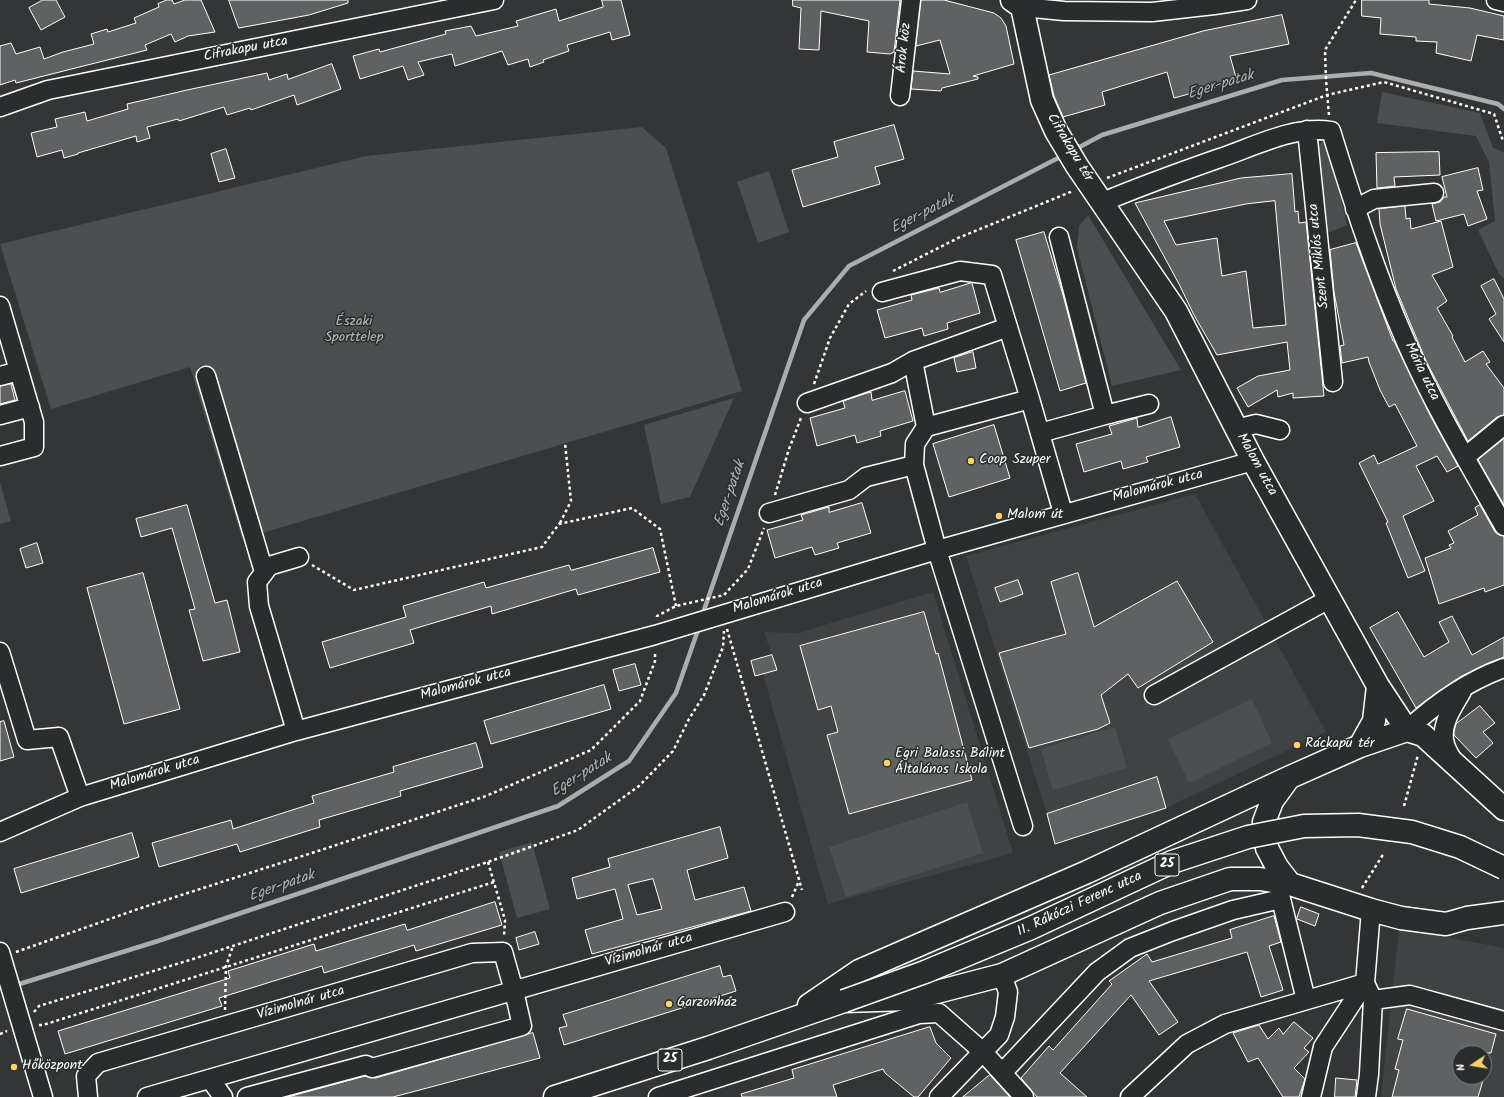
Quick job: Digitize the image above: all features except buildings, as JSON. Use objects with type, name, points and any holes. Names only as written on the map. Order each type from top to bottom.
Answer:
[{"type":"main road","name":"Cifrakapu tér","points":[[1017,4],[1042,100],[1056,131],[1077,166],[1096,193]]},
{"type":"main road","name":"Malom utca","points":[[1096,193],[1176,311],[1253,461],[1378,686],[1415,733]]},
{"type":"main road","points":[[1360,746],[1374,721],[1378,686]]},
{"type":"main road","points":[[1504,809],[1453,761],[1415,733],[1360,746],[1288,778],[1272,801],[1264,822],[1268,848],[1278,867],[1290,884],[1351,904],[1401,918],[1466,927],[1504,930]]},
{"type":"main road","name":"II. Rákóczi Ferenc utca","points":[[785,1022],[859,971],[1087,872],[1288,778]]},
{"type":"main road","name":"II. Rákóczi Ferenc utca","points":[[555,1097],[785,1022],[939,966],[1032,928],[1172,862],[1248,837],[1304,826],[1358,825],[1412,832],[1460,847],[1504,868]]},
{"type":"main road","points":[[1230,879],[1250,868],[1268,848]]},
{"type":"main road","name":"II. Rákóczi Ferenc utca","points":[[844,1001],[910,999],[1002,974],[1160,903],[1230,879],[1260,879],[1290,884]]},
{"type":"main road","points":[[1446,924],[1467,918],[1504,913]]},
{"type":"street","name":"Cifrakapu utca","points":[[0,107],[48,90],[494,0]]},
{"type":"street","name":"Árok köz","points":[[900,96],[911,0]]},
{"type":"street","name":"Cifrakapu tér","points":[[1017,4],[1064,11],[1152,12],[1246,0]]},
{"type":"street","points":[[1496,0],[1504,2]]},
{"type":"street","points":[[1096,193],[1133,189],[1272,140],[1307,130]]},
{"type":"street","name":"Mária utca","points":[[1307,130],[1330,132],[1355,209],[1406,342],[1431,394],[1504,526]]},
{"type":"street","name":"Szent Miklós utca","points":[[1307,130],[1332,382]]},
{"type":"street","points":[[1355,209],[1374,199],[1434,193]]},
{"type":"street","points":[[1059,237],[1105,414]]},
{"type":"street","points":[[875,291],[960,271],[992,275],[1063,513]]},
{"type":"street","points":[[0,306],[3,328],[19,371],[34,422],[34,447],[0,456]]},
{"type":"street","points":[[807,403],[892,373],[913,361],[1008,327]]},
{"type":"street","points":[[913,361],[926,427]]},
{"type":"street","points":[[0,376],[19,371]]},
{"type":"street","points":[[206,376],[264,572]]},
{"type":"street","points":[[1023,826],[937,550],[914,465],[915,444],[926,427],[1030,399]]},
{"type":"street","points":[[1040,433],[1105,414],[1149,404]]},
{"type":"street","points":[[0,415],[30,407]]},
{"type":"street","points":[[1236,429],[1256,424],[1280,430]]},
{"type":"street","points":[[1465,457],[1504,425]]},
{"type":"street","name":"Malomárok utca","points":[[0,832],[80,797],[296,731],[658,633],[724,617],[937,550],[1063,513],[1253,461]]},
{"type":"street","points":[[769,513],[850,490],[866,477],[914,465]]},
{"type":"street","points":[[296,731],[260,606],[257,582],[270,566],[299,557]]},
{"type":"street","points":[[1154,695],[1329,598]]},
{"type":"street","points":[[0,652],[27,740],[59,737],[80,797]]},
{"type":"street","points":[[1415,733],[1425,713],[1489,673],[1504,668]]},
{"type":"street","points":[[1453,761],[1444,743],[1444,730],[1449,714],[1465,687]]},
{"type":"street","points":[[1002,1073],[1097,972],[1130,948],[1233,910],[1281,899],[1306,1000]]},
{"type":"street","points":[[1311,1097],[1323,1047],[1365,983],[1371,910]]},
{"type":"street","name":"Vízimolnár utca","points":[[147,1097],[785,912]]},
{"type":"street","points":[[246,1097],[366,1065],[372,1068],[522,1026],[503,952]]},
{"type":"street","name":"Vízimolnár utca","points":[[88,1097],[86,1076],[98,1063],[472,953],[503,952]]},
{"type":"street","points":[[2,960],[43,1097]]},
{"type":"street","points":[[939,1097],[999,1034],[1005,1017],[1008,992],[1002,974]]},
{"type":"street","points":[[1130,1097],[1187,1044],[1224,1024],[1365,983]]},
{"type":"street","points":[[1365,983],[1373,1000],[1369,1074],[1366,1097]]},
{"type":"street","points":[[1373,1000],[1410,995],[1504,1021]]},
{"type":"street","points":[[658,1097],[919,1014],[939,1013],[982,1051],[1024,1097]]},
{"type":"street","points":[[210,1079],[223,1097]]},
{"type":"path","points":[[1327,95],[1325,50],[1356,0]]},
{"type":"path","points":[[887,275],[893,270],[958,238],[1096,193],[1327,95],[1384,82],[1494,114],[1503,141],[1504,140]]},
{"type":"path","points":[[559,524],[632,508],[660,529],[676,606],[724,595],[748,569],[769,513],[789,449],[830,338],[850,304],[875,291]]},
{"type":"path","points":[[299,557],[354,590],[542,547],[559,524],[571,502],[565,443]]},
{"type":"path","points":[[22,1026],[39,1006],[233,946],[488,862],[578,830],[639,786],[673,751],[689,719],[704,695],[723,647],[724,617]]},
{"type":"path","points":[[724,617],[802,890]]},
{"type":"path","points":[[2,960],[138,909],[318,852],[486,796],[591,750],[640,701],[655,661]]},
{"type":"path","points":[[1404,806],[1415,733]]},
{"type":"path","points":[[1351,904],[1384,853]]},
{"type":"path","points":[[488,862],[505,920],[503,952]]},
{"type":"path","points":[[22,1026],[43,1025],[494,882]]},
{"type":"path","points":[[225,1026],[226,966],[233,946]]},
{"type":"shaded area","points":[[1195,494],[1326,732],[1166,808],[1055,844],[1047,814],[966,556]]},
{"type":"shaded area","name":"Egri Balassi Bálint Általános Iskola","points":[[933,592],[1013,853],[828,904],[763,674],[777,670],[764,632],[798,633]]},
{"type":"shaded area","points":[[1399,928],[1504,948],[1504,1097],[1381,1097]]},
{"type":"green space","points":[[1382,92],[1480,113],[1493,148],[1504,152],[1504,278],[1499,274],[1478,230],[1495,221],[1489,162],[1476,136],[1377,123]]},
{"type":"green space","name":"Északi Sporttelep","points":[[642,127],[666,148],[742,391],[242,539],[190,367],[51,409],[0,244],[366,156]]},
{"type":"green space","points":[[1328,140],[1347,225],[1325,234],[1318,147],[1320,143]]},
{"type":"green space","points":[[769,171],[789,232],[758,243],[737,182]]},
{"type":"green space","points":[[1088,215],[1181,370],[1112,386],[1077,248],[1079,226]]},
{"type":"green space","points":[[734,398],[690,497],[661,504],[644,425]]},
{"type":"green space","points":[[0,483],[11,521],[0,524]]},
{"type":"green space","points":[[1252,699],[1272,743],[1189,783],[1168,739]]},
{"type":"green space","points":[[1115,727],[1127,768],[1053,790],[1041,749]]},
{"type":"green space","points":[[967,802],[983,853],[846,897],[829,847]]},
{"type":"green space","points":[[532,842],[550,909],[517,918],[499,852]]},
{"type":"waterway","name":"Eger-patak","points":[[1074,150],[1102,135],[1282,80],[1371,73],[1498,104],[1504,109]]},
{"type":"waterway","name":"Eger-patak","points":[[702,616],[804,320],[849,266],[1064,155]]},
{"type":"waterway","name":"Eger-patak","points":[[13,986],[158,941],[558,806],[629,761],[676,693],[699,627]]},
{"type":"place","name":"Coop Szuper","points":[[971,461]]},
{"type":"place","name":"Malom út","points":[[999,516]]},
{"type":"place","name":"Ráckapu tér","points":[[1297,745]]},
{"type":"place","name":"Egri Balassi Bálint Általános Iskola","points":[[887,763]]},
{"type":"place","name":"Garzonház","points":[[669,1004]]},
{"type":"place","name":"Hőközpont","points":[[14,1067]]}]
